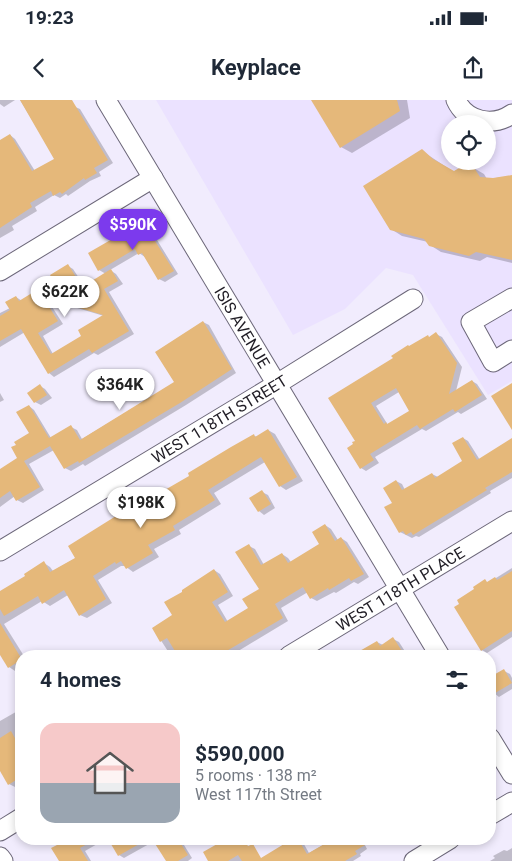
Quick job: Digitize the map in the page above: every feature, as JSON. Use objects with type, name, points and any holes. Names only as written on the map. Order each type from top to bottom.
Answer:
[{"type":"street","name":"ISIS AVENUE","points":[[106,100],[436,650]]},
{"type":"street","points":[[456,100],[469,116],[482,122],[497,121],[512,114]]},
{"type":"street","points":[[0,271],[153,178]]},
{"type":"street","points":[[512,298],[471,322],[492,362],[512,350]]},
{"type":"street","name":"WEST 118TH STREET","points":[[0,550],[277,384],[413,299]]},
{"type":"street","name":"WEST 118TH PLACE","points":[[299,650],[512,521]]},
{"type":"street","points":[[496,748],[512,774]]},
{"type":"street","points":[[496,811],[512,802]]},
{"type":"street","points":[[0,831],[15,822]]},
{"type":"street","points":[[414,861],[440,845]]},
{"type":"street","points":[[0,857],[3,861]]},
{"type":"shaded area","points":[[156,100],[512,100],[512,381],[488,395],[413,275],[386,268],[345,309],[293,335]]},
{"type":"building","points":[[20,100],[72,100],[108,160],[94,168],[97,173],[85,180],[84,178],[62,194],[60,192],[53,196],[51,191],[30,203],[32,207],[0,228],[0,140],[10,134],[32,171],[54,159]]},
{"type":"building","points":[[311,100],[397,100],[400,111],[340,148]]},
{"type":"building","points":[[422,149],[441,164],[441,170],[476,170],[480,177],[493,178],[512,175],[512,260],[476,252],[469,256],[429,246],[424,239],[390,230],[363,186]]},
{"type":"building","points":[[143,222],[174,271],[158,280],[142,253],[138,255],[135,249],[98,271],[88,253]]},
{"type":"building","points":[[68,264],[82,287],[111,269],[118,281],[104,289],[129,331],[92,353],[89,349],[48,374],[21,329],[0,341],[0,316],[10,310],[5,302],[16,296],[19,301],[53,280],[50,275]],"holes":[[[43,297],[103,315],[78,330],[81,336],[51,354],[38,333],[58,321]]]},
{"type":"building","points":[[203,321],[232,369],[180,403],[79,463],[78,461],[64,469],[50,446],[24,461],[40,487],[16,501],[10,491],[0,498],[0,469],[17,458],[11,447],[16,445],[14,442],[29,433],[16,412],[29,405],[49,438],[71,425],[80,440],[174,382],[155,352]]},
{"type":"building","points":[[436,332],[457,363],[449,394],[472,380],[482,395],[455,412],[453,409],[420,429],[417,425],[370,454],[374,460],[360,469],[347,448],[355,441],[328,398],[393,358],[391,356],[408,345],[428,335],[429,337]],"holes":[[[396,388],[409,411],[384,424],[371,403]]]},
{"type":"building","points":[[512,383],[512,430],[491,396]]},
{"type":"building","points":[[40,384],[47,395],[34,403],[27,393]]},
{"type":"building","points":[[268,429],[297,477],[279,487],[261,457],[208,490],[215,500],[173,526],[175,530],[148,545],[153,553],[126,569],[121,561],[116,564],[115,562],[93,576],[106,599],[79,616],[64,590],[42,604],[38,596],[4,616],[0,609],[0,591],[25,576],[24,574],[44,561],[50,572],[75,558],[68,546],[124,511],[125,513],[189,476],[188,473],[231,447],[254,434],[255,437]]},
{"type":"building","points":[[463,437],[477,460],[512,438],[512,472],[485,488],[487,490],[413,535],[411,532],[406,535],[403,531],[399,533],[384,507],[392,503],[383,488],[396,480],[402,490],[432,473],[435,478],[462,461],[452,443]]},
{"type":"building","points":[[262,490],[271,504],[258,512],[249,498]]},
{"type":"building","points":[[325,524],[335,541],[341,537],[364,574],[351,581],[349,578],[310,599],[303,587],[275,604],[283,618],[228,650],[174,650],[167,638],[160,642],[152,628],[172,615],[164,602],[182,592],[182,590],[214,569],[228,592],[212,602],[225,622],[248,608],[242,599],[259,589],[235,552],[249,544],[261,565],[282,553],[288,563],[319,544],[312,532]]},
{"type":"building","points":[[512,571],[512,631],[480,650],[454,607],[459,604],[457,600],[485,579],[487,582],[495,577],[497,580]]},
{"type":"building","points":[[0,623],[16,650],[15,664],[8,668],[0,655]]},
{"type":"building","points":[[393,637],[401,650],[361,650],[377,641],[380,646]]},
{"type":"building","points":[[504,669],[512,683],[496,692],[496,674]]},
{"type":"building","points":[[11,731],[15,738],[15,781],[8,785],[0,771],[0,738]]},
{"type":"building","points":[[57,845],[85,845],[80,848],[88,861],[59,861],[51,848]]},
{"type":"building","points":[[112,845],[137,845],[118,856]]},
{"type":"building","points":[[156,845],[182,845],[188,855],[178,861],[166,861]]},
{"type":"building","points":[[215,845],[254,845],[261,858],[282,845],[302,845],[307,854],[323,845],[365,845],[355,851],[357,854],[345,861],[242,861],[238,855],[228,861],[208,861],[203,852]]}]
